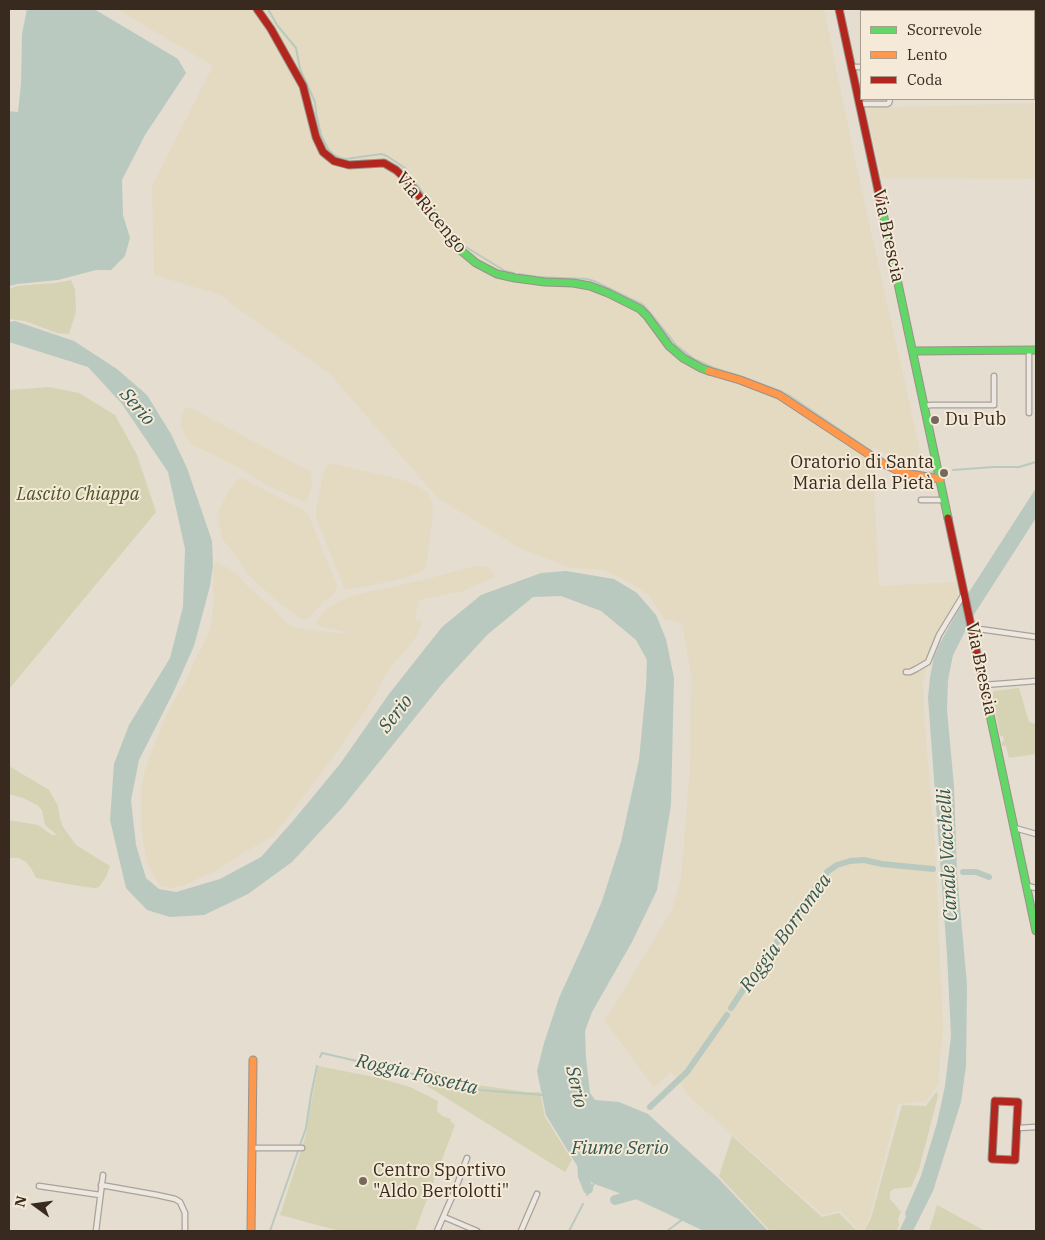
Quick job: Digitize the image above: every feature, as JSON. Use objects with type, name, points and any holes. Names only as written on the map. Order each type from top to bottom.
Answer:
[{"type":"street","name":"Via Ricengo","points":[[257,9],[271,29],[303,86],[316,137],[323,152],[334,161],[349,165],[384,163],[396,170],[408,182],[458,248],[476,263],[497,274],[545,282],[573,283],[590,286],[608,293],[640,309],[669,346],[683,358],[701,368],[779,395],[882,463],[903,473],[940,479]]},
{"type":"street","name":"Via Brescia","points":[[839,9],[1036,931]]},
{"type":"street","points":[[852,66],[860,67]]},
{"type":"street","points":[[860,104],[887,104],[890,100]]},
{"type":"street","points":[[913,351],[1032,350],[1029,413]]},
{"type":"street","points":[[924,406],[994,406],[994,376]]},
{"type":"street","points":[[921,500],[944,500]]},
{"type":"street","points":[[906,672],[910,672],[928,662],[939,635],[964,595]]},
{"type":"street","points":[[971,626],[1036,637]]},
{"type":"street","points":[[984,685],[1036,680]]},
{"type":"street","points":[[1014,828],[1036,834]]},
{"type":"street","points":[[1027,886],[1036,888]]},
{"type":"street","points":[[251,1231],[253,1060]]},
{"type":"street","points":[[995,1101],[1018,1102],[1018,1128],[1015,1160],[992,1159],[995,1101]]},
{"type":"street","points":[[1018,1128],[1036,1127]]},
{"type":"street","points":[[252,1148],[302,1148]]},
{"type":"street","points":[[437,1231],[466,1158]]},
{"type":"street","points":[[96,1231],[103,1175]]},
{"type":"street","points":[[102,1185],[157,1195],[180,1202],[184,1208],[185,1231]]},
{"type":"street","points":[[39,1186],[100,1195]]},
{"type":"street","points":[[521,1231],[537,1194]]},
{"type":"street","points":[[444,1217],[477,1231]]},
{"type":"shaded area","points":[[117,9],[824,9],[856,164],[924,468],[899,461],[872,446],[879,586],[956,582],[958,599],[925,660],[926,670],[923,683],[935,847],[943,1027],[938,1085],[926,1101],[898,1104],[870,1216],[863,1231],[859,1231],[840,1210],[823,1215],[692,1099],[671,1072],[654,1088],[605,1021],[672,910],[681,879],[690,766],[691,675],[682,623],[663,618],[650,596],[631,583],[604,570],[572,568],[523,550],[438,498],[329,373],[221,295],[154,275],[152,186],[213,66]]},
{"type":"shaded area","points":[[1036,103],[1036,179],[882,178],[866,108]]},
{"type":"shaded area","points":[[189,407],[311,472],[312,485],[308,498],[304,502],[295,498],[193,445],[187,439],[181,426],[181,417],[186,408]]},
{"type":"shaded area","points":[[330,464],[406,481],[429,494],[433,513],[426,567],[422,572],[358,588],[346,589],[344,587],[316,518],[323,474],[325,468]]},
{"type":"shaded area","points":[[241,478],[308,514],[337,588],[333,595],[324,601],[308,619],[301,619],[258,584],[246,572],[223,540],[218,520],[220,509],[229,490]]},
{"type":"shaded area","points":[[216,561],[237,574],[248,587],[293,627],[337,633],[348,633],[320,626],[317,624],[317,620],[327,608],[344,599],[477,566],[488,567],[494,577],[463,591],[418,601],[415,620],[419,620],[422,623],[418,634],[389,669],[367,709],[273,836],[219,869],[182,886],[170,888],[160,886],[147,862],[141,825],[141,788],[147,764],[169,709],[187,679],[210,628],[213,609],[213,568]]},
{"type":"green space","points":[[71,280],[75,289],[76,312],[69,334],[57,333],[25,321],[9,319],[9,289],[17,286]]},
{"type":"green space","name":"Lascito Chiappa","points":[[49,387],[79,393],[115,415],[137,455],[156,512],[9,689],[9,390]]},
{"type":"green space","points":[[1019,688],[1029,722],[1036,724],[1036,754],[1009,758],[1006,746],[1002,746],[1004,741],[1003,736],[1000,736],[992,694],[994,691]]},
{"type":"green space","points":[[9,766],[49,790],[58,806],[63,827],[76,845],[110,866],[106,877],[99,887],[79,886],[36,878],[26,862],[19,858],[9,858],[9,820],[38,825],[52,835],[57,835],[45,825],[42,810],[37,805],[9,794]]},
{"type":"green space","name":"Centro Sportivo \"Aldo Bertolotti\"","points":[[318,1066],[379,1078],[410,1087],[438,1101],[437,1111],[442,1116],[451,1119],[450,1121],[455,1125],[415,1231],[340,1231],[280,1215],[305,1138]]},
{"type":"green space","points":[[430,1070],[470,1084],[540,1092],[545,1117],[572,1160],[565,1172],[424,1084]]},
{"type":"green space","points":[[937,1091],[938,1096],[919,1169],[911,1187],[893,1189],[890,1192],[890,1199],[901,1212],[897,1231],[864,1231],[871,1218],[902,1105],[926,1106]]},
{"type":"green space","points":[[732,1136],[822,1217],[839,1213],[857,1231],[770,1231],[719,1176]]},
{"type":"green space","points":[[937,1205],[985,1231],[929,1231]]},
{"type":"water","points":[[27,9],[94,9],[178,59],[186,73],[145,135],[122,180],[123,215],[130,238],[125,256],[111,270],[96,270],[58,280],[9,286],[9,111],[18,112],[21,84],[22,34]]},
{"type":"water","name":"Fiume Serio","points":[[15,321],[74,341],[117,369],[147,395],[171,434],[187,468],[212,541],[213,565],[210,586],[194,646],[173,693],[139,760],[131,800],[136,845],[146,878],[159,889],[176,892],[220,879],[261,857],[340,764],[389,694],[442,627],[481,595],[541,573],[566,571],[614,579],[637,593],[656,615],[666,639],[674,678],[671,805],[657,890],[632,942],[592,1012],[585,1031],[590,1093],[595,1100],[619,1102],[648,1114],[719,1179],[768,1231],[704,1231],[638,1200],[592,1183],[576,1164],[546,1115],[537,1071],[544,1043],[559,998],[602,901],[621,842],[639,760],[647,660],[636,640],[601,611],[561,596],[533,597],[487,635],[442,684],[342,808],[292,862],[248,894],[204,915],[170,917],[147,910],[126,888],[110,820],[114,764],[129,725],[170,658],[183,607],[185,549],[168,472],[122,404],[88,367],[9,342],[9,322]]},
{"type":"water","name":"Canale Vacchelli","points":[[1036,488],[1036,518],[973,616],[953,655],[948,680],[947,710],[954,786],[957,873],[967,985],[966,1066],[961,1102],[933,1191],[913,1231],[899,1231],[921,1176],[937,1123],[945,1086],[951,1036],[947,954],[928,698],[930,677],[934,657],[940,643],[964,600]]},
{"type":"waterway","points":[[268,9],[277,25],[296,48],[300,69],[315,102],[321,135],[328,149],[334,155],[346,159],[381,154],[387,156],[405,168],[461,244],[505,271],[514,273]]},
{"type":"waterway","points":[[519,274],[538,277],[587,279],[642,304],[676,345],[694,359],[790,396],[889,463]]},
{"type":"waterway","points":[[953,470],[1019,467],[1036,462]]},
{"type":"waterway","points":[[900,468],[926,473],[934,472]]},
{"type":"waterway","name":"Roggia Borromea","points":[[731,1008],[827,872],[837,865],[850,861],[864,860],[882,864],[933,869]]},
{"type":"waterway","name":"Roggia Borromea","points":[[963,872],[976,872],[989,877]]},
{"type":"waterway","points":[[650,1107],[687,1072],[727,1015]]},
{"type":"waterway","name":"Roggia Fossetta","points":[[320,1057],[322,1053],[431,1078],[467,1089],[543,1095]]},
{"type":"waterway","name":"Roggia Fossetta","points":[[270,1231],[306,1128],[317,1066]]},
{"type":"waterway","points":[[582,1159],[583,1176],[588,1189]]},
{"type":"waterway","points":[[587,1195],[595,1182]]},
{"type":"waterway","points":[[615,1200],[640,1193]]},
{"type":"waterway","points":[[569,1231],[583,1204]]},
{"type":"waterway","points":[[667,1231],[683,1219]]},
{"type":"traffic: fast","points":[[881,204],[948,518]]},
{"type":"traffic: fast","points":[[427,207],[458,248],[476,263],[497,274],[545,282],[573,283],[590,286],[608,293],[640,309],[669,346],[683,358],[709,371]]},
{"type":"traffic: fast","points":[[913,351],[1036,350]]},
{"type":"traffic: fast","points":[[989,710],[1036,931]]},
{"type":"traffic: slow","points":[[709,371],[740,380],[779,395],[882,463],[903,473],[940,479]]},
{"type":"traffic: slow","points":[[251,1231],[253,1060]]},
{"type":"traffic: jam","points":[[257,9],[271,29],[303,86],[316,137],[323,152],[334,161],[349,165],[384,163],[396,170],[408,181],[427,207]]},
{"type":"traffic: jam","points":[[839,9],[881,204]]},
{"type":"traffic: jam","points":[[948,518],[989,710]]},
{"type":"traffic: jam","points":[[995,1101],[1018,1102],[1015,1160],[992,1159],[995,1101]]},
{"type":"place","name":"Du Pub","points":[[935,420]]},
{"type":"place","name":"Oratorio di Santa Maria della Pietà","points":[[944,473]]},
{"type":"place","name":"Centro Sportivo \"Aldo Bertolotti\"","points":[[363,1181]]},
{"type":"water label","name":"Serio","points":[[137,407]]},
{"type":"water label","name":"Serio","points":[[396,714]]},
{"type":"water label","name":"Serio","points":[[576,1087]]}]
